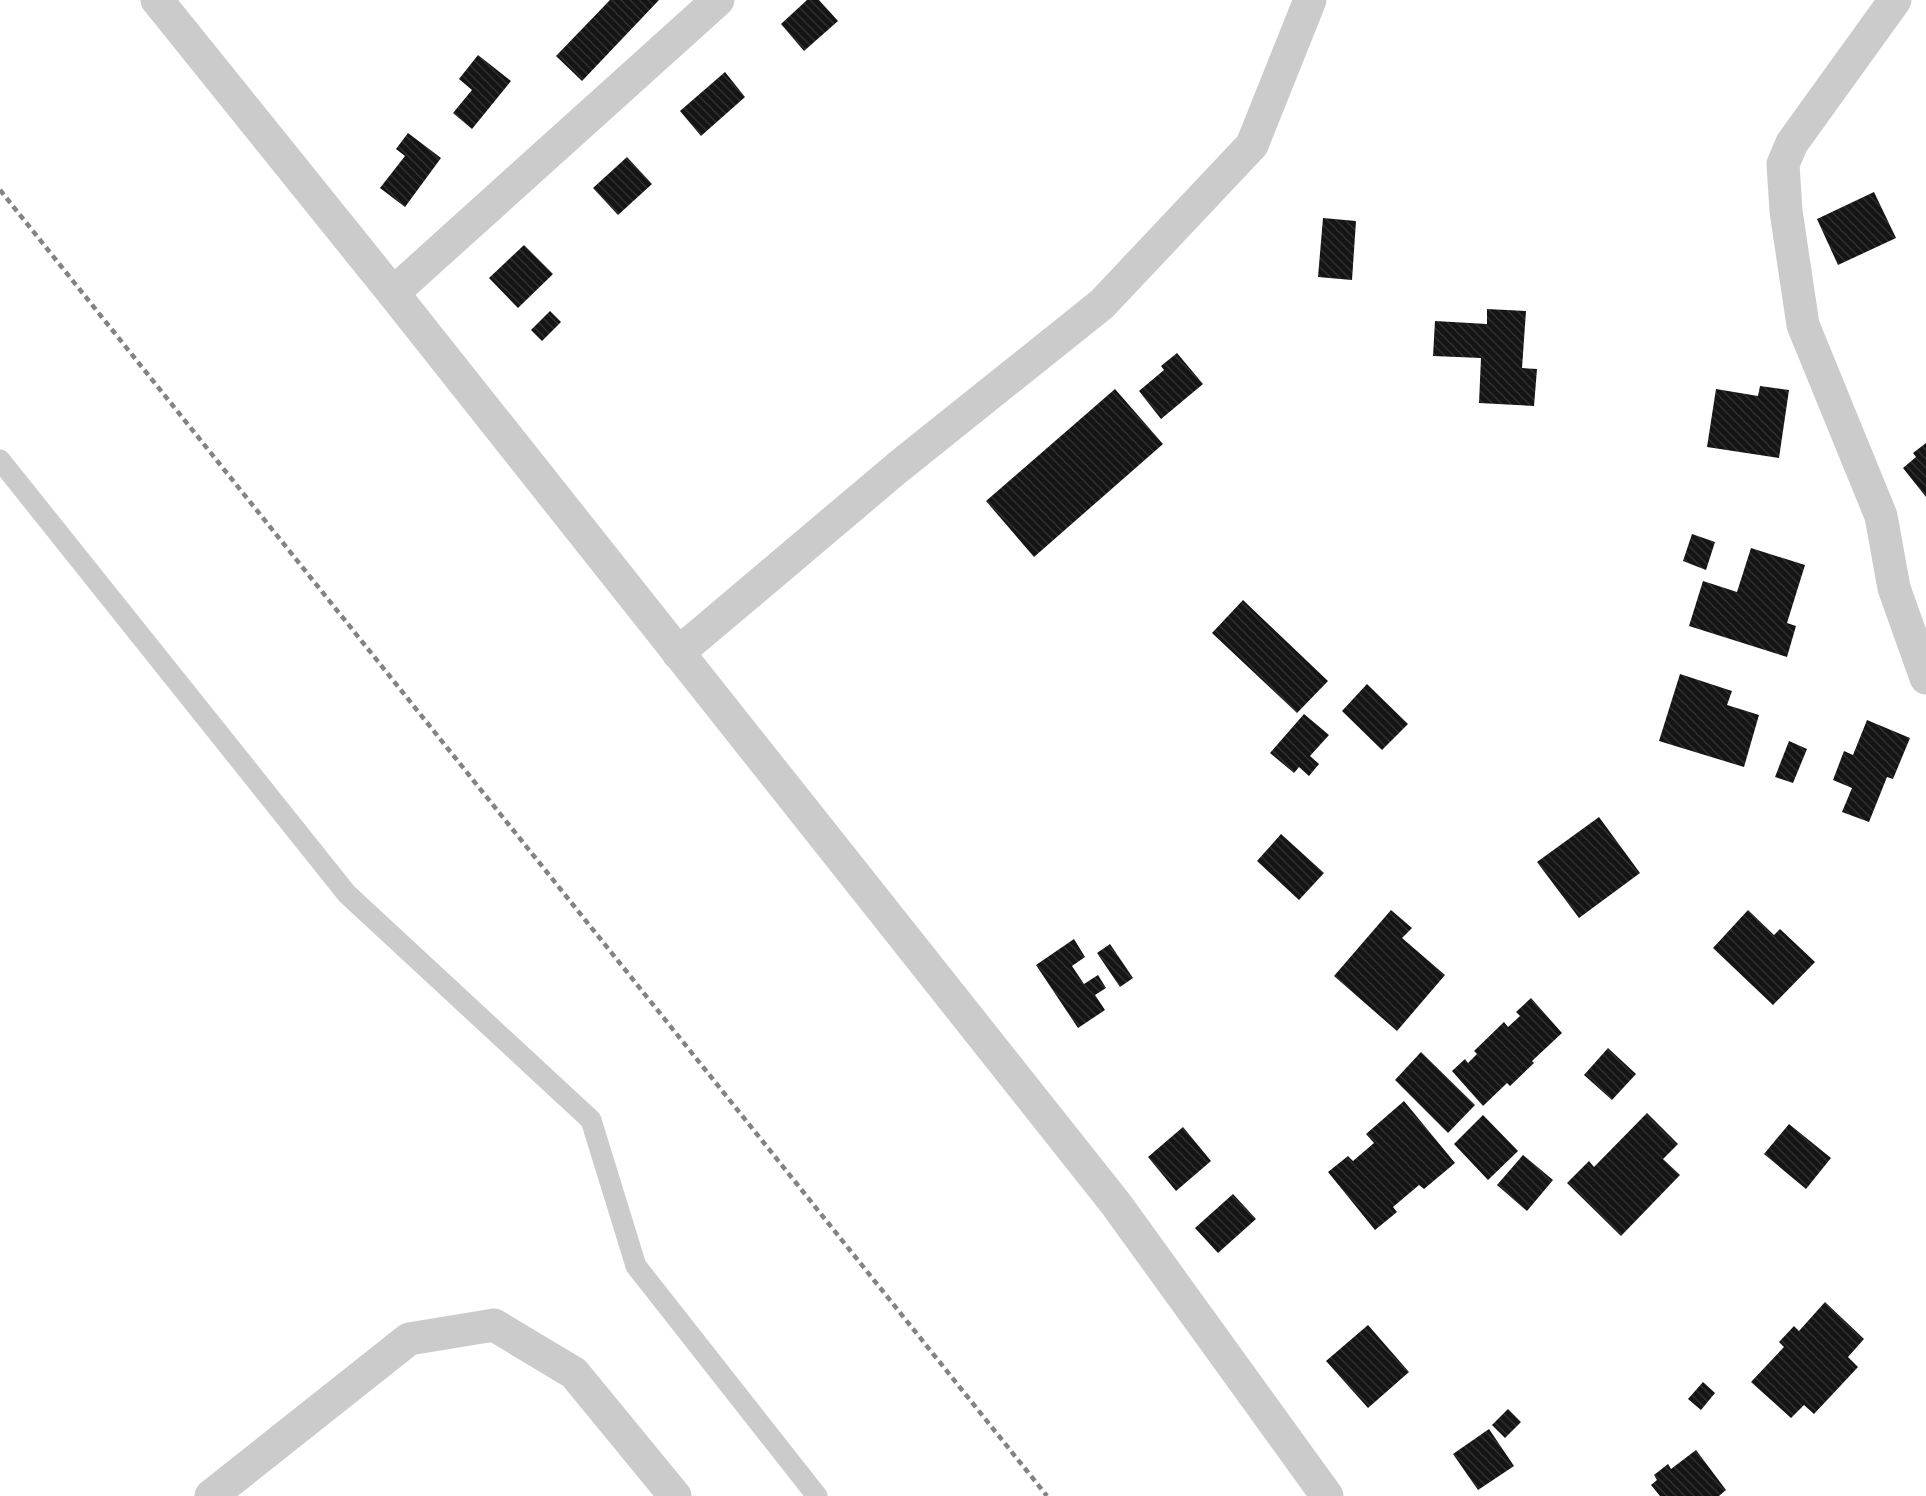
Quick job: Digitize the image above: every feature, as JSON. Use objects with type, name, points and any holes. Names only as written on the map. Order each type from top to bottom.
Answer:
[{"type":"street","points":[[157,0],[393,293],[1116,1204],[1327,1496]]},
{"type":"street","points":[[393,293],[718,0]]},
{"type":"street","points":[[678,653],[897,468],[1102,304],[1251,145],[1310,0]]},
{"type":"street","points":[[1895,0],[1792,143],[1783,164],[1786,211],[1803,325],[1881,516],[1894,588],[1926,678]]},
{"type":"street","points":[[211,1496],[409,1339],[494,1325],[574,1373],[675,1496]]},
{"type":"lane","points":[[0,460],[347,894],[591,1120],[636,1266],[817,1496]]},
{"type":"building","points":[[610,0],[659,0],[582,81],[556,56]]},
{"type":"building","points":[[807,0],[819,0],[838,21],[804,51],[781,24]]},
{"type":"building","points":[[478,55],[511,81],[472,129],[453,113],[472,90],[459,79]]},
{"type":"building","points":[[725,72],[745,97],[701,136],[680,111]]},
{"type":"building","points":[[408,133],[441,158],[405,207],[380,188],[405,156],[396,149]]},
{"type":"building","points":[[627,157],[652,184],[618,215],[593,188]]},
{"type":"building","points":[[1874,192],[1896,238],[1838,265],[1817,219]]},
{"type":"building","points":[[1323,218],[1356,221],[1352,280],[1318,277]]},
{"type":"building","points":[[524,245],[553,274],[518,308],[489,278]]},
{"type":"building","points":[[1487,309],[1526,311],[1522,368],[1537,369],[1534,406],[1479,403],[1481,358],[1433,356],[1435,321],[1487,324]]},
{"type":"building","points":[[550,311],[561,322],[542,341],[531,330]]},
{"type":"building","points":[[1177,353],[1203,384],[1161,419],[1139,391],[1164,370],[1161,366]]},
{"type":"building","points":[[1760,386],[1789,390],[1779,458],[1707,447],[1716,389],[1758,396]]},
{"type":"building","points":[[1115,389],[1163,444],[1034,557],[986,501]]},
{"type":"building","points":[[1926,443],[1926,497],[1903,468],[1916,457],[1913,453]]},
{"type":"building","points":[[1692,534],[1715,542],[1706,570],[1683,561]]},
{"type":"building","points":[[1751,548],[1805,565],[1787,623],[1796,626],[1787,657],[1689,626],[1703,581],[1737,592]]},
{"type":"building","points":[[1243,600],[1328,681],[1297,713],[1212,633]]},
{"type":"building","points":[[1680,674],[1732,691],[1727,705],[1759,715],[1744,767],[1659,741]]},
{"type":"building","points":[[1367,684],[1408,724],[1382,750],[1342,711]]},
{"type":"building","points":[[1304,714],[1329,735],[1310,756],[1319,764],[1309,776],[1299,767],[1294,773],[1270,753]]},
{"type":"building","points":[[1867,720],[1910,738],[1893,779],[1887,777],[1869,822],[1842,812],[1852,788],[1833,780],[1844,751],[1853,755]]},
{"type":"building","points":[[1789,741],[1807,749],[1793,783],[1775,777]]},
{"type":"building","points":[[1599,817],[1640,873],[1579,918],[1537,862]]},
{"type":"building","points":[[1281,834],[1324,873],[1299,900],[1257,861]]},
{"type":"building","points":[[1391,910],[1412,928],[1402,938],[1445,975],[1397,1031],[1334,976]]},
{"type":"building","points":[[1748,910],[1774,935],[1780,929],[1815,962],[1773,1005],[1713,948]]},
{"type":"building","points":[[1074,939],[1085,957],[1072,966],[1084,984],[1098,975],[1106,988],[1095,995],[1105,1010],[1078,1028],[1036,965]]},
{"type":"building","points":[[1110,944],[1133,978],[1120,987],[1097,953]]},
{"type":"building","points":[[1531,998],[1562,1033],[1532,1061],[1534,1063],[1510,1086],[1507,1083],[1483,1106],[1452,1071],[1465,1059],[1468,1063],[1477,1054],[1474,1051],[1504,1022],[1508,1027],[1520,1016],[1516,1012]]},
{"type":"building","points":[[1608,1048],[1636,1074],[1612,1100],[1584,1075]]},
{"type":"building","points":[[1421,1052],[1475,1105],[1448,1133],[1395,1080]]},
{"type":"building","points":[[1404,1101],[1455,1163],[1424,1189],[1419,1185],[1393,1207],[1397,1212],[1375,1230],[1328,1172],[1348,1156],[1353,1161],[1374,1143],[1366,1134]]},
{"type":"building","points":[[1647,1113],[1678,1144],[1663,1159],[1680,1175],[1621,1236],[1567,1183],[1589,1161],[1594,1167]]},
{"type":"building","points":[[1483,1115],[1518,1151],[1488,1180],[1454,1144]]},
{"type":"building","points":[[1789,1124],[1831,1158],[1806,1189],[1764,1154]]},
{"type":"building","points":[[1183,1127],[1211,1161],[1176,1191],[1148,1157]]},
{"type":"building","points":[[1523,1155],[1553,1180],[1527,1211],[1497,1185]]},
{"type":"building","points":[[1233,1194],[1256,1219],[1218,1253],[1195,1228]]},
{"type":"building","points":[[1825,1302],[1864,1339],[1848,1357],[1858,1367],[1814,1414],[1804,1405],[1791,1418],[1751,1382],[1784,1347],[1779,1342],[1794,1326],[1799,1331]]},
{"type":"building","points":[[1368,1325],[1409,1372],[1368,1408],[1326,1361]]},
{"type":"building","points":[[1703,1382],[1715,1393],[1701,1410],[1688,1399]]},
{"type":"building","points":[[1508,1409],[1521,1422],[1505,1438],[1492,1425]]},
{"type":"building","points":[[1489,1429],[1514,1466],[1478,1490],[1453,1454]]},
{"type":"building","points":[[1696,1450],[1726,1490],[1719,1496],[1660,1496],[1651,1485],[1657,1480],[1654,1475],[1668,1464],[1671,1469]]},
{"type":"railway","points":[[0,190],[1047,1496]]}]
